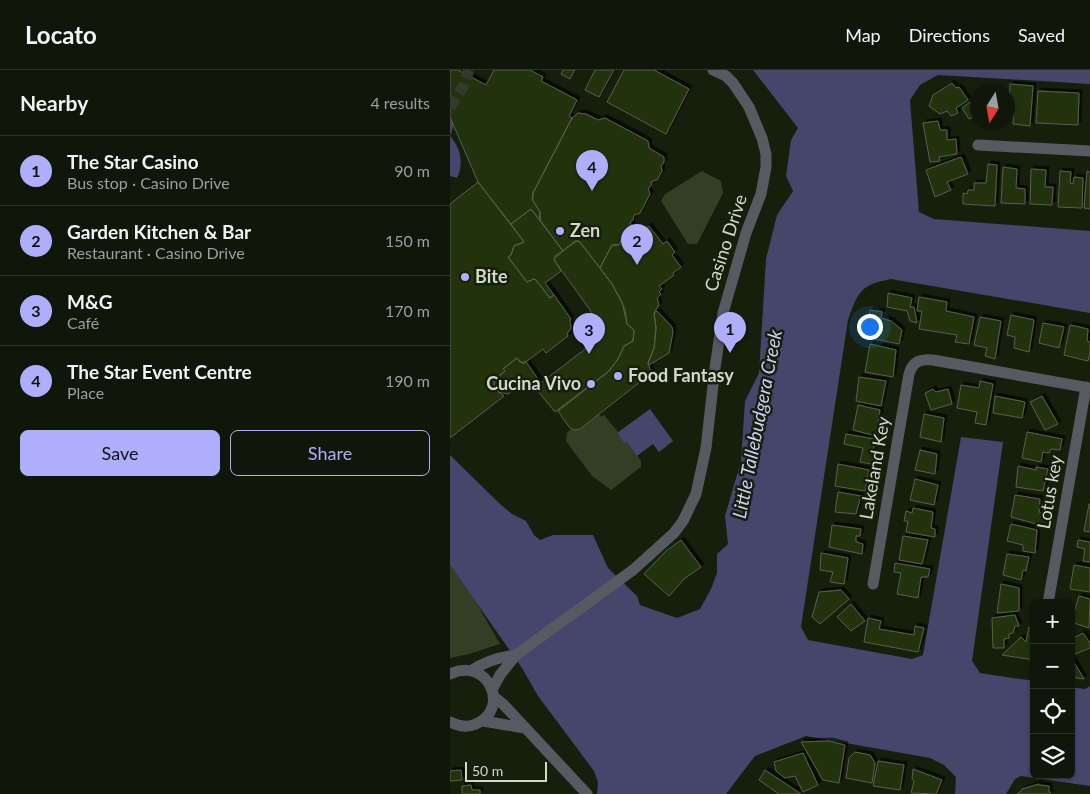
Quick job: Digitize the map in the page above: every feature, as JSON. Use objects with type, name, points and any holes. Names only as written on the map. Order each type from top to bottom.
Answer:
[{"type":"street","name":"Casino Drive","points":[[516,655],[633,570],[674,534],[683,521],[696,494],[706,448],[723,313],[766,173],[766,154],[749,107],[726,76],[713,70]]},
{"type":"street","points":[[978,144],[1090,151]]},
{"type":"street","name":"Lakeland Key","points":[[873,584],[909,374],[912,366],[917,361],[933,360],[1088,388]]},
{"type":"street","name":"Lotus key","points":[[1049,599],[1088,388]]},
{"type":"street","points":[[472,671],[480,664],[516,655]]},
{"type":"street","points":[[450,722],[464,727],[474,725],[482,721],[489,714],[493,705],[493,693],[500,675],[516,655]]},
{"type":"street","points":[[450,674],[464,670],[472,671],[485,678],[493,693],[587,794]]},
{"type":"street","points":[[482,721],[524,728]]},
{"type":"green space","points":[[702,171],[721,181],[723,193],[697,244],[688,244],[661,201],[665,194]]},
{"type":"green space","points":[[599,414],[601,417],[604,415],[618,432],[624,443],[627,441],[641,461],[641,467],[611,490],[592,476],[566,441],[567,433],[571,429],[580,429]]},
{"type":"green space","points":[[450,565],[476,602],[500,644],[450,658]]},
{"type":"water","name":"Little Tallebudgera Creek","points":[[753,70],[1090,70],[1090,84],[938,75],[920,85],[910,100],[919,212],[934,219],[1090,231],[1090,313],[891,279],[873,284],[862,291],[848,320],[801,627],[808,640],[912,659],[923,655],[961,437],[1003,442],[972,661],[980,673],[1030,680],[1030,777],[1021,776],[1015,779],[1006,794],[955,794],[956,777],[944,765],[930,758],[806,736],[755,756],[726,794],[597,794],[598,782],[594,771],[538,696],[522,668],[450,565],[450,455],[500,504],[512,514],[526,521],[534,535],[540,540],[553,535],[593,535],[608,568],[637,596],[640,605],[677,618],[700,609],[717,573],[717,554],[728,544],[725,516],[741,461],[745,401],[759,373],[766,259],[777,215],[793,191],[786,176],[791,140],[798,128]]},
{"type":"water","points":[[450,117],[454,124],[450,136]]},
{"type":"water","points":[[450,136],[457,146],[461,162],[457,178],[450,176]]},
{"type":"water","points":[[650,409],[673,441],[659,452],[653,444],[637,456],[627,442],[624,443],[617,433]]},
{"type":"water","points":[[1090,686],[1090,786],[1042,779],[1075,779],[1075,688],[1085,689]]},
{"type":"building","points":[[450,70],[458,70],[486,85],[494,70],[530,70],[543,77],[541,81],[577,100],[569,116],[572,118],[533,193],[533,201],[540,212],[540,220],[531,209],[511,224],[478,182],[450,117]]},
{"type":"building","points":[[563,70],[575,70],[570,79],[561,74]]},
{"type":"building","points":[[595,70],[614,70],[599,97],[585,90]]},
{"type":"building","points":[[624,70],[654,70],[689,89],[666,134],[607,102]]},
{"type":"building","points":[[952,83],[956,88],[959,87],[968,100],[956,108],[958,113],[951,116],[947,111],[940,114],[929,106],[933,95]]},
{"type":"building","points":[[1010,84],[1033,86],[1030,126],[1015,124],[1015,85]]},
{"type":"building","points":[[1038,91],[1079,93],[1078,125],[1036,123]]},
{"type":"building","points":[[970,102],[970,119],[969,119],[962,108]]},
{"type":"building","points":[[578,113],[586,114],[598,120],[605,118],[648,141],[649,148],[664,157],[664,162],[661,166],[662,171],[657,180],[652,181],[651,186],[648,188],[650,194],[640,213],[634,215],[633,220],[630,222],[632,227],[627,237],[622,238],[619,245],[612,245],[600,268],[579,241],[575,241],[563,251],[540,220],[540,212],[532,199],[533,193],[572,118]]},
{"type":"building","points":[[938,121],[940,130],[947,130],[947,140],[956,139],[957,154],[939,157],[940,161],[930,162],[923,123]]},
{"type":"building","points":[[961,157],[968,174],[947,182],[951,190],[935,197],[926,170]]},
{"type":"building","points":[[988,164],[997,165],[995,206],[963,204],[963,193],[967,194],[968,190],[974,190],[974,183],[986,183]]},
{"type":"building","points":[[1003,167],[1017,169],[1016,188],[1025,189],[1025,204],[1001,203]]},
{"type":"building","points":[[1031,169],[1046,170],[1045,187],[1053,187],[1052,205],[1030,204]]},
{"type":"building","points":[[1060,171],[1071,172],[1070,183],[1073,184],[1074,177],[1083,178],[1082,208],[1058,207]]},
{"type":"building","points":[[1087,171],[1090,172],[1090,209],[1084,208]]},
{"type":"building","points":[[478,182],[524,242],[514,246],[511,255],[508,257],[527,282],[534,279],[550,298],[554,295],[571,319],[571,328],[567,334],[568,336],[546,353],[543,349],[523,364],[517,358],[503,369],[505,371],[496,378],[494,383],[496,390],[504,396],[450,438],[450,204]]},
{"type":"building","points":[[531,209],[563,251],[554,259],[561,271],[545,283],[554,295],[550,298],[536,280],[527,282],[508,257],[511,255],[514,246],[524,242],[511,224]]},
{"type":"building","points":[[649,226],[663,244],[667,241],[675,252],[672,255],[681,267],[659,286],[662,289],[659,292],[661,294],[657,298],[659,305],[654,313],[656,328],[654,348],[648,363],[651,372],[647,378],[640,380],[640,382],[580,429],[574,430],[569,427],[558,411],[609,371],[618,359],[624,346],[633,341],[634,330],[627,324],[622,302],[600,268],[612,245],[619,245],[622,238],[625,238],[628,242]]},
{"type":"building","points":[[577,241],[580,242],[612,284],[625,309],[627,324],[634,330],[633,341],[624,346],[618,359],[609,371],[555,412],[537,390],[537,386],[585,349],[594,330],[594,322],[590,310],[554,260],[555,256]]},
{"type":"building","points":[[888,293],[912,298],[910,307],[914,307],[917,323],[910,321],[907,311],[887,307]]},
{"type":"building","points":[[919,297],[947,302],[946,311],[974,317],[969,344],[955,342],[957,335],[919,329],[922,311],[917,311]]},
{"type":"building","points":[[870,310],[882,312],[881,318],[891,321],[902,330],[899,344],[866,337]]},
{"type":"building","points":[[657,311],[672,327],[673,332],[669,353],[649,365],[648,363],[654,348],[656,328],[654,313]]},
{"type":"building","points":[[1011,315],[1034,320],[1029,352],[1014,348],[1015,337],[1007,335]]},
{"type":"building","points":[[980,317],[1001,321],[995,359],[985,356],[987,348],[974,345]]},
{"type":"building","points":[[1043,323],[1064,327],[1059,348],[1039,343]]},
{"type":"building","points":[[1070,325],[1088,329],[1087,341],[1090,342],[1090,353],[1088,361],[1064,355]]},
{"type":"building","points":[[870,344],[896,350],[893,377],[865,372]]},
{"type":"building","points":[[517,358],[520,362],[526,362],[541,383],[537,386],[537,390],[527,378],[508,394],[498,392],[494,387],[494,381],[505,371],[503,369]]},
{"type":"building","points":[[859,377],[886,381],[881,406],[856,401]]},
{"type":"building","points":[[980,381],[993,384],[986,425],[975,423],[977,412],[957,408],[961,385],[979,388]]},
{"type":"building","points":[[933,389],[936,392],[948,389],[952,404],[931,410],[925,393]]},
{"type":"building","points":[[995,396],[1025,402],[1022,418],[993,413]]},
{"type":"building","points":[[1042,396],[1058,424],[1045,430],[1030,402]]},
{"type":"building","points":[[858,405],[880,410],[876,436],[853,430]]},
{"type":"building","points":[[924,414],[944,418],[941,442],[920,437]]},
{"type":"building","points":[[1027,432],[1062,439],[1060,450],[1051,449],[1049,453],[1043,452],[1041,462],[1022,458]]},
{"type":"building","points":[[846,434],[875,439],[872,464],[860,462],[863,448],[844,444]]},
{"type":"building","points":[[920,450],[937,454],[935,474],[915,470]]},
{"type":"building","points":[[838,464],[869,470],[865,491],[835,486]]},
{"type":"building","points":[[1018,466],[1036,470],[1036,467],[1048,469],[1043,491],[1016,487]]},
{"type":"building","points":[[915,479],[938,485],[934,505],[910,500]]},
{"type":"building","points":[[838,492],[861,496],[856,514],[835,512]]},
{"type":"building","points":[[1015,495],[1040,499],[1039,512],[1050,515],[1048,527],[1011,517]]},
{"type":"building","points":[[1090,504],[1090,532],[1084,531]]},
{"type":"building","points":[[913,508],[933,512],[931,528],[935,529],[935,537],[906,532],[908,521],[904,521],[906,511],[912,513]]},
{"type":"building","points":[[1011,524],[1037,530],[1035,553],[1023,551],[1023,545],[1007,541]]},
{"type":"building","points":[[832,525],[861,529],[860,536],[856,536],[856,542],[863,544],[862,554],[829,547]]},
{"type":"building","points":[[903,536],[928,540],[922,564],[899,560]]},
{"type":"building","points":[[681,540],[701,567],[684,579],[669,596],[644,574],[666,551]]},
{"type":"building","points":[[1078,540],[1090,542],[1090,562],[1083,561],[1085,549],[1077,547]]},
{"type":"building","points":[[821,553],[848,558],[844,584],[830,582],[833,572],[820,570]]},
{"type":"building","points":[[1007,554],[1029,557],[1026,571],[1023,570],[1021,580],[1003,575]]},
{"type":"building","points":[[895,563],[930,569],[928,577],[921,577],[918,598],[897,594],[901,573],[894,572]]},
{"type":"building","points":[[1074,565],[1090,568],[1090,592],[1070,589]]},
{"type":"building","points":[[1001,584],[1019,588],[1019,611],[997,613]]},
{"type":"building","points":[[841,590],[849,599],[820,624],[812,617],[819,592]]},
{"type":"building","points":[[1079,596],[1090,599],[1089,628],[1075,623],[1075,609]]},
{"type":"building","points":[[851,604],[865,621],[851,631],[837,617]]},
{"type":"building","points":[[1015,615],[1019,626],[1015,626],[1013,633],[1009,634],[1009,638],[1004,639],[1004,648],[993,648],[992,618]]},
{"type":"building","points":[[868,618],[881,621],[879,629],[914,635],[915,626],[924,628],[918,652],[864,642]]},
{"type":"building","points":[[1030,627],[1030,659],[1002,655],[1021,637],[1026,642]]},
{"type":"building","points":[[1083,633],[1090,643],[1090,648],[1075,654],[1075,637]]},
{"type":"building","points":[[1075,664],[1084,679],[1075,678]]},
{"type":"building","points":[[829,741],[845,745],[839,783],[823,780],[801,742]]},
{"type":"building","points":[[855,752],[870,755],[875,763],[872,783],[846,778],[849,758]]},
{"type":"building","points":[[803,753],[818,785],[803,792],[795,776],[785,778],[776,771],[774,762]]},
{"type":"building","points":[[878,761],[904,765],[900,790],[873,786]]},
{"type":"building","points":[[913,769],[942,780],[936,794],[911,793],[914,781],[912,779]]},
{"type":"building","points":[[461,770],[462,780],[450,781],[450,771]]},
{"type":"building","points":[[765,770],[801,794],[779,794],[759,780]]},
{"type":"building","points":[[1039,784],[1049,786],[1051,794],[1017,794],[1022,789]]},
{"type":"building","points":[[471,785],[472,790],[480,790],[480,794],[462,794],[462,786]]},
{"type":"tunnel","points":[[450,107],[463,87],[469,70]]},
{"type":"place","name":"The Star Event Centre","points":[[592,191]]},
{"type":"place","name":"Zen","points":[[560,231]]},
{"type":"place","name":"Garden Kitchen & Bar","points":[[637,265]]},
{"type":"place","name":"Bite","points":[[465,277]]},
{"type":"place","name":"The Star Casino","points":[[730,353]]},
{"type":"place","name":"M&G","points":[[589,354]]},
{"type":"place","name":"Food Fantasy","points":[[618,376]]},
{"type":"place","name":"Cucina Vivo","points":[[591,384]]}]
